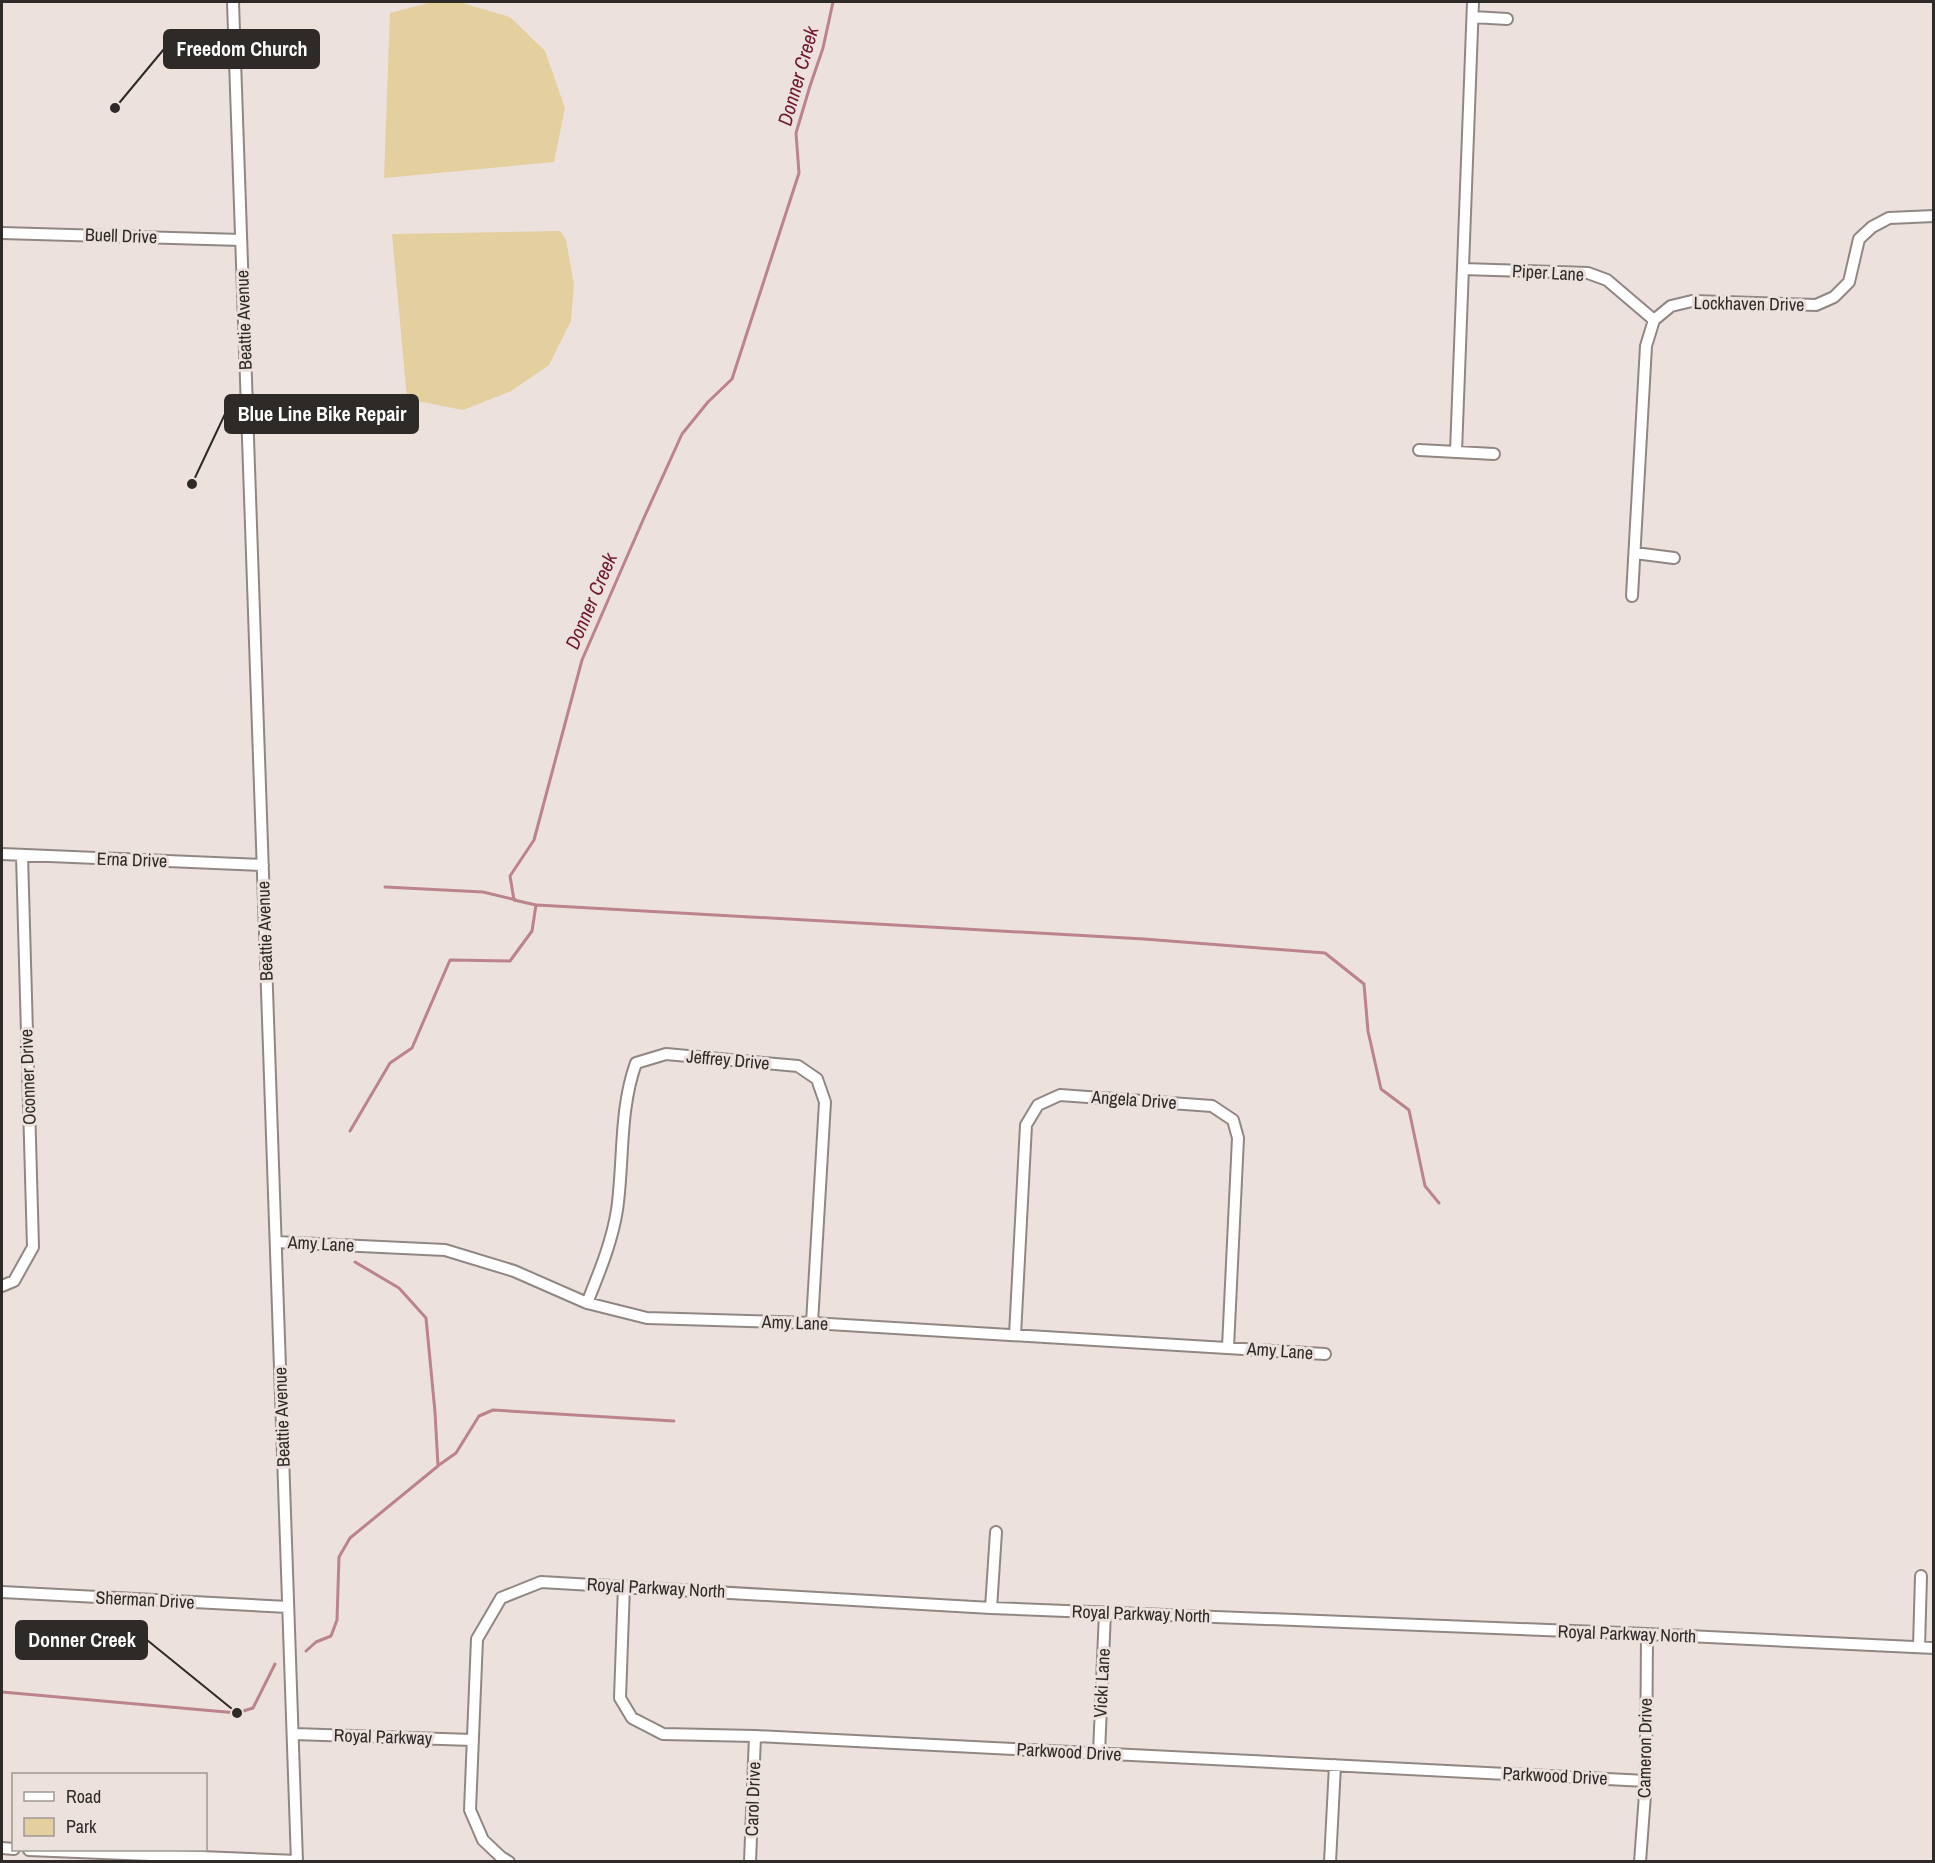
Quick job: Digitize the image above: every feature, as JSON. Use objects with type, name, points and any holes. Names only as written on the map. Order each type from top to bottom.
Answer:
[{"type":"street","name":"Beattie Avenue","points":[[233,2],[297,1861]]},
{"type":"street","points":[[1456,452],[1473,2]]},
{"type":"street","points":[[1473,17],[1507,19]]},
{"type":"street","name":"Lockhaven Drive","points":[[1654,320],[1671,306],[1692,301],[1816,305],[1834,297],[1849,282],[1858,239],[1872,226],[1889,218],[1934,216]]},
{"type":"street","name":"Buell Drive","points":[[2,233],[241,240]]},
{"type":"street","name":"Piper Lane","points":[[1463,269],[1588,273],[1607,280],[1654,320]]},
{"type":"street","points":[[1632,596],[1646,346],[1654,320]]},
{"type":"street","points":[[1419,450],[1494,454]]},
{"type":"street","points":[[1635,553],[1674,558]]},
{"type":"street","name":"Erna Drive","points":[[2,854],[263,865]]},
{"type":"street","name":"Oconner Drive","points":[[2,1286],[14,1281],[33,1247],[22,855]]},
{"type":"street","name":"Jeffrey Drive","points":[[587,1303],[604,1259],[617,1212],[628,1086],[636,1063],[666,1054],[798,1065],[817,1079],[825,1102],[812,1323]]},
{"type":"street","name":"Angela Drive","points":[[1015,1335],[1026,1125],[1038,1105],[1060,1095],[1212,1106],[1233,1120],[1238,1138],[1228,1347]]},
{"type":"street","name":"Amy Lane","points":[[276,1242],[445,1250],[514,1271],[587,1303],[647,1318],[812,1323],[1325,1354]]},
{"type":"street","points":[[991,1608],[996,1533]]},
{"type":"street","points":[[1918,1647],[1921,1576]]},
{"type":"street","name":"Royal Parkway North","points":[[509,1862],[483,1840],[470,1810],[477,1639],[501,1598],[541,1582],[991,1608],[1647,1634],[1934,1648]]},
{"type":"street","name":"Parkwood Drive","points":[[624,1586],[620,1698],[632,1718],[663,1734],[755,1736],[1646,1780]]},
{"type":"street","name":"Sherman Drive","points":[[2,1592],[288,1607]]},
{"type":"street","name":"Vicki Lane","points":[[1099,1753],[1105,1612]]},
{"type":"street","name":"Cameron Drive","points":[[1640,1862],[1646,1780],[1647,1634]]},
{"type":"street","name":"Royal Parkway","points":[[294,1734],[472,1740]]},
{"type":"street","name":"Carol Drive","points":[[750,1862],[755,1736]]},
{"type":"street","points":[[1330,1862],[1335,1765]]},
{"type":"street","points":[[53,1851],[297,1861]]},
{"type":"green space","points":[[432,2],[459,2],[510,17],[545,51],[565,108],[554,162],[384,178],[390,13]]},
{"type":"green space","points":[[560,231],[566,240],[574,284],[571,321],[549,365],[511,391],[463,410],[407,399],[392,234]]},
{"type":"waterway","name":"Donner Creek","points":[[350,1131],[390,1063],[412,1048],[450,960],[510,961],[532,931],[536,905],[514,900],[510,876],[534,840],[582,660],[643,520],[682,434],[708,402],[732,379],[799,173],[796,133],[823,48],[833,2]]},
{"type":"waterway","points":[[385,887],[483,892],[516,900]]},
{"type":"waterway","points":[[537,905],[1144,939],[1325,953],[1364,984],[1368,1031],[1381,1089],[1409,1110],[1425,1186],[1439,1203]]},
{"type":"waterway","name":"Donner Creek","points":[[306,1651],[316,1642],[331,1636],[337,1620],[339,1557],[350,1538],[438,1466],[426,1318],[399,1288],[355,1262]]},
{"type":"waterway","points":[[439,1465],[456,1453],[479,1416],[493,1410],[674,1421]]},
{"type":"waterway","name":"Donner Creek","points":[[2,1692],[237,1713],[253,1708],[275,1664]]},
{"type":"place","name":"Freedom Church","points":[[115,108]]},
{"type":"place","name":"Blue Line Bike Repair","points":[[192,484]]},
{"type":"place","name":"Donner Creek","points":[[237,1713]]}]
